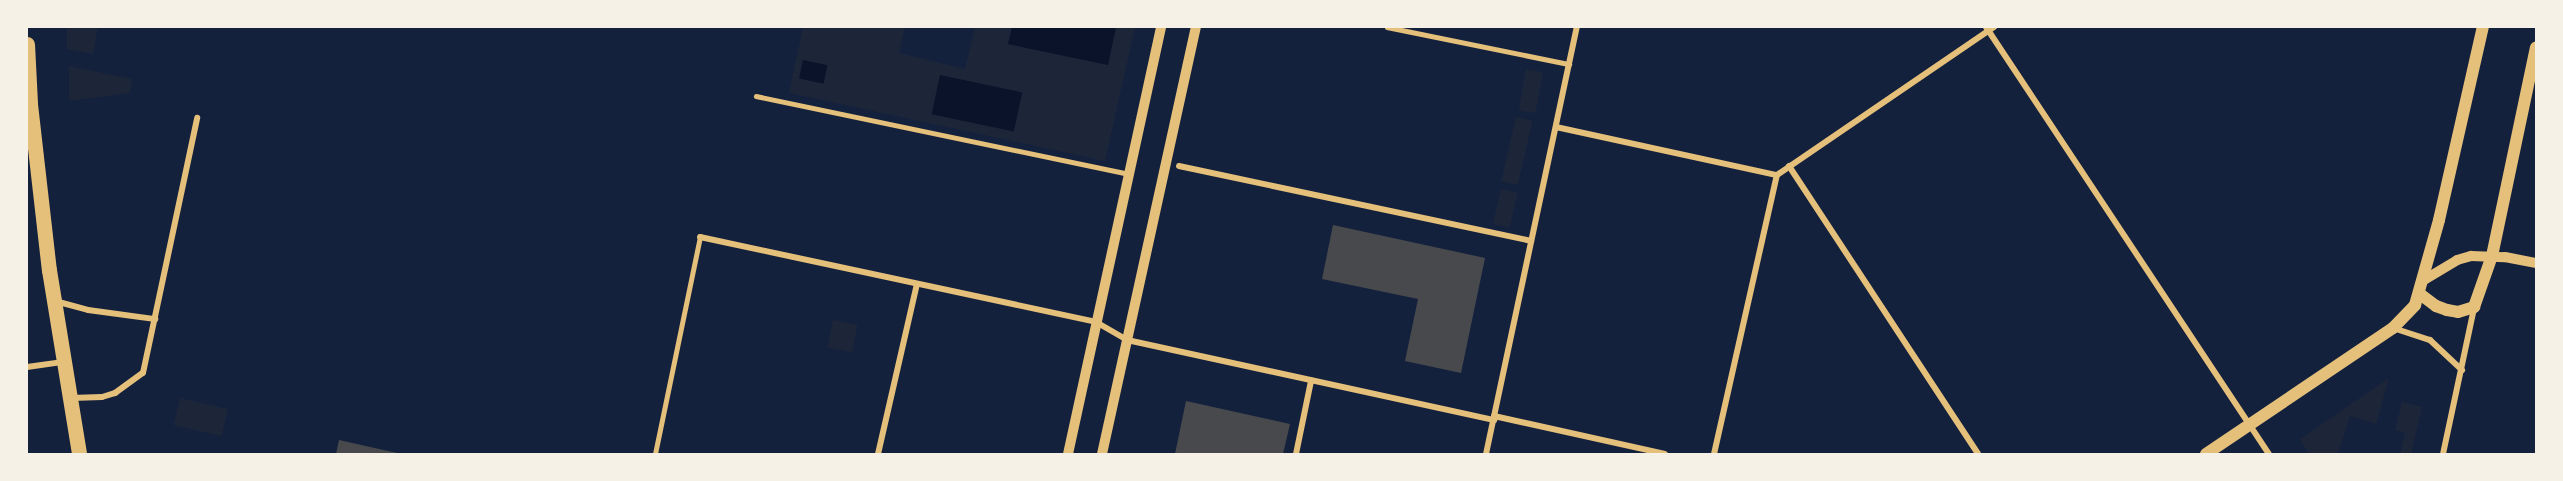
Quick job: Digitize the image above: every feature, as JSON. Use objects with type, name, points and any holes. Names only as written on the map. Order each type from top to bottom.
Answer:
[{"type":"main road","points":[[2206,454],[2393,328],[2406,316],[2420,294],[2424,280],[2483,27]]},
{"type":"main road","points":[[27,45],[30,104],[55,301],[79,454]]},
{"type":"main road","points":[[2420,294],[2436,306],[2446,310],[2458,312],[2474,307],[2492,256],[2536,48]]},
{"type":"street","points":[[1068,454],[1161,27]]},
{"type":"street","points":[[1102,454],[1196,27]]},
{"type":"street","points":[[1486,454],[1578,27]]},
{"type":"street","points":[[1714,454],[1777,175],[1989,28],[2269,454]]},
{"type":"street","points":[[70,398],[102,398],[135,381],[143,373],[197,118]]},
{"type":"street","points":[[1556,127],[1777,175]]},
{"type":"street","points":[[1179,166],[1532,241]]},
{"type":"street","points":[[1789,166],[1978,454]]},
{"type":"street","points":[[700,237],[1096,322],[1127,340],[1311,381],[1665,454]]},
{"type":"street","points":[[2424,280],[2457,260],[2471,256],[2492,256],[2536,263]]},
{"type":"street","points":[[878,454],[917,284]]},
{"type":"street","points":[[55,301],[80,308],[155,319]]},
{"type":"street","points":[[2443,454],[2474,307]]},
{"type":"street","points":[[2393,328],[2430,340],[2462,370]]},
{"type":"street","points":[[27,367],[65,362]]},
{"type":"street","points":[[1296,454],[1311,381]]},
{"type":"lane","points":[[1387,27],[1569,64]]},
{"type":"lane","points":[[756,96],[1130,174]]},
{"type":"lane","points":[[655,454],[700,237]]},
{"type":"shaded area","points":[[67,27],[98,27],[93,54],[67,49]]},
{"type":"shaded area","points":[[803,27],[905,27],[899,53],[965,69],[975,27],[1012,27],[1008,44],[1108,65],[1116,27],[1135,27],[1105,161],[789,93]]},
{"type":"shaded area","points":[[1012,27],[1116,27],[1108,65],[1008,44]]},
{"type":"shaded area","points":[[803,60],[827,65],[824,84],[799,79]]},
{"type":"shaded area","points":[[69,66],[132,79],[130,93],[69,101]]},
{"type":"shaded area","points":[[1526,69],[1543,72],[1535,113],[1519,110]]},
{"type":"shaded area","points":[[940,75],[1022,92],[1014,132],[932,114]]},
{"type":"shaded area","points":[[1516,117],[1533,121],[1518,185],[1501,181]]},
{"type":"shaded area","points":[[1501,189],[1518,193],[1509,228],[1493,224]]},
{"type":"shaded area","points":[[833,320],[858,325],[852,352],[828,347]]},
{"type":"shaded area","points":[[2389,378],[2376,424],[2350,416],[2338,454],[2309,454],[2300,439]]},
{"type":"shaded area","points":[[180,398],[228,409],[221,436],[174,425]]},
{"type":"shaded area","points":[[2402,402],[2422,407],[2411,454],[2400,454],[2405,433],[2395,430]]},
{"type":"building","points":[[1333,225],[1485,258],[1461,373],[1405,361],[1418,299],[1322,279]]},
{"type":"building","points":[[1186,401],[1290,424],[1283,454],[1175,454]]},
{"type":"building","points":[[339,440],[397,453],[397,454],[336,454]]}]
